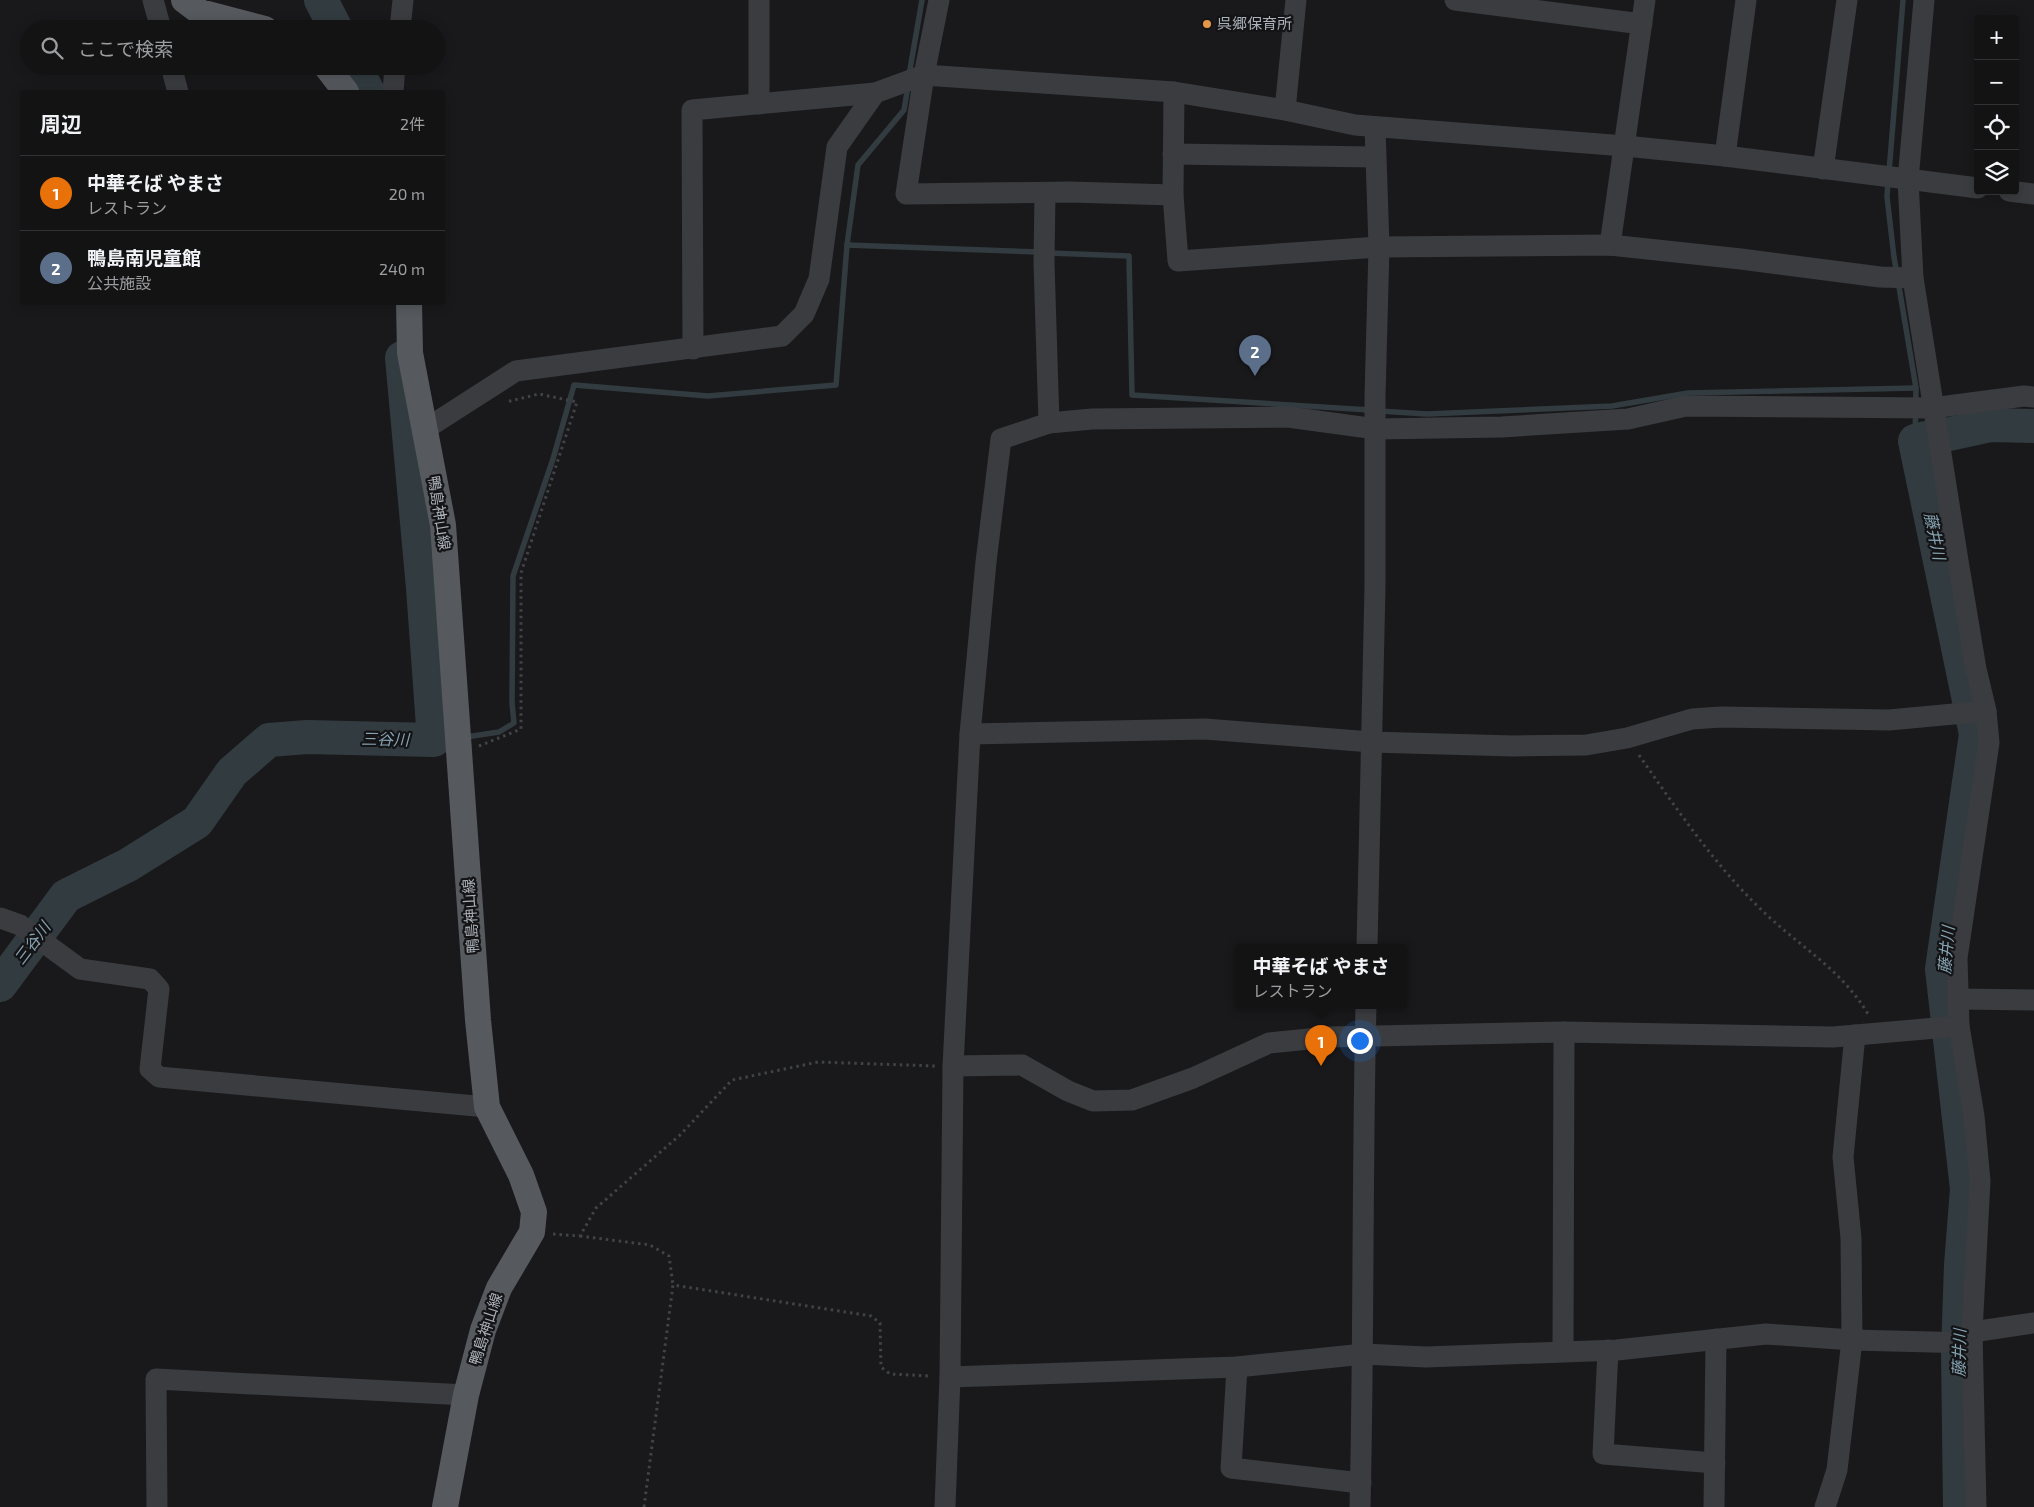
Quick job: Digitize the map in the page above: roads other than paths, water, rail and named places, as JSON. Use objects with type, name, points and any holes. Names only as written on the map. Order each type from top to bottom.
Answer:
[{"type":"main road","points":[[184,0],[200,12],[231,20]]},
{"type":"main road","points":[[333,75],[344,90]]},
{"type":"main road","name":"鴨島神山線","points":[[409,305],[410,353],[444,525],[478,1020],[488,1107],[521,1175],[534,1212],[532,1232],[499,1288],[483,1330],[466,1395],[445,1507]]},
{"type":"street","points":[[152,0],[158,20]]},
{"type":"street","points":[[401,20],[403,0]]},
{"type":"street","points":[[759,0],[759,104]]},
{"type":"street","points":[[939,0],[924,75],[906,194],[1045,193],[1173,196]]},
{"type":"street","points":[[1285,110],[1296,0]]},
{"type":"street","points":[[1456,0],[1642,24]]},
{"type":"street","points":[[1610,245],[1645,0]]},
{"type":"street","points":[[1725,156],[1746,0]]},
{"type":"street","points":[[1824,169],[1847,0]]},
{"type":"street","points":[[1924,0],[1908,180],[1912,278],[1976,669],[1978,712],[1989,743],[1956,958],[1958,999],[1951,1027],[1974,1116],[1980,1181],[1965,1340],[1976,1507]]},
{"type":"street","points":[[173,75],[177,90]]},
{"type":"street","points":[[393,90],[394,75]]},
{"type":"street","points":[[693,350],[692,110],[875,93],[924,75],[1174,92],[1285,110],[1355,125],[1625,146],[1725,156],[1974,188]]},
{"type":"street","points":[[1174,92],[1173,196],[1178,262],[1379,247],[1610,245],[1741,258],[1880,278],[1912,278]]},
{"type":"street","points":[[424,430],[516,371],[693,350],[782,336],[804,314],[818,279],[837,147],[875,93]]},
{"type":"street","points":[[1367,944],[1379,247],[1375,127]]},
{"type":"street","points":[[1173,154],[1375,157]]},
{"type":"street","points":[[2019,192],[2034,194]]},
{"type":"street","points":[[1045,193],[1044,253],[1049,424]]},
{"type":"street","points":[[945,1507],[950,1377],[953,1066],[970,734],[985,571],[1001,439],[1049,424],[1092,420],[1288,417],[1375,413],[1502,427],[1628,419],[1686,406],[1932,408],[2024,396],[2034,397]]},
{"type":"street","points":[[970,734],[1205,729],[1371,742],[1586,745],[1627,738],[1692,719],[1702,718],[1889,720],[1978,712]]},
{"type":"street","points":[[0,918],[20,925],[80,969],[150,980],[159,990],[150,1068],[158,1077],[488,1107]]},
{"type":"street","points":[[1958,999],[2034,1000]]},
{"type":"street","points":[[1360,1507],[1364,1354],[1362,1286],[1366,1009]]},
{"type":"street","points":[[953,1066],[1022,1065],[1093,1101],[1132,1100],[1193,1078],[1269,1043],[1365,1036],[1564,1032],[1833,1037],[1951,1027]]},
{"type":"street","points":[[1563,1351],[1564,1032]]},
{"type":"street","points":[[1825,1507],[1838,1470],[1852,1340],[1851,1238],[1843,1157],[1855,1035]]},
{"type":"street","points":[[950,1377],[1238,1367],[1364,1354],[1426,1357],[1608,1350],[1766,1334],[1852,1340],[1965,1340],[2034,1323]]},
{"type":"street","points":[[1714,1507],[1716,1339]]},
{"type":"street","points":[[1608,1350],[1603,1454],[1715,1463]]},
{"type":"street","points":[[1238,1367],[1231,1468],[1361,1483]]},
{"type":"street","points":[[157,1507],[156,1379],[466,1395]]},
{"type":"waterway","name":"三谷川","points":[[321,0],[331,20]]},
{"type":"waterway","points":[[909,75],[922,0]]},
{"type":"waterway","points":[[1889,172],[1903,0]]},
{"type":"waterway","name":"三谷川","points":[[360,75],[367,90]]},
{"type":"waterway","points":[[466,737],[499,732],[514,723],[512,703],[513,576],[553,459],[574,385],[708,396],[836,385],[847,245],[858,165],[904,110],[908,86]]},
{"type":"waterway","points":[[1888,182],[1887,197],[1894,257],[1916,388],[1915,441]]},
{"type":"waterway","points":[[847,245],[1040,252]]},
{"type":"waterway","points":[[1049,253],[1129,256],[1132,395],[1370,410]]},
{"type":"waterway","name":"三谷川","points":[[0,985],[66,896],[128,865],[197,822],[232,772],[269,740],[307,737],[434,740],[423,588],[402,358]]},
{"type":"waterway","points":[[1379,411],[1427,414],[1612,406],[1688,393],[1916,388]]},
{"type":"waterway","name":"藤井川","points":[[1945,435],[1991,425],[2034,426]]},
{"type":"waterway","name":"藤井川","points":[[1926,438],[1915,441],[1976,734],[1942,969],[1967,1189],[1961,1265],[1958,1351],[1960,1507]]},
{"type":"waterway","points":[[434,740],[451,738]]},
{"type":"place","name":"呉郷保育所","points":[[1207,24]]},
{"type":"place","name":"鴨島南児童館","points":[[1255,376]]},
{"type":"place","name":"中華そば やまさ","points":[[1321,1066]]}]
